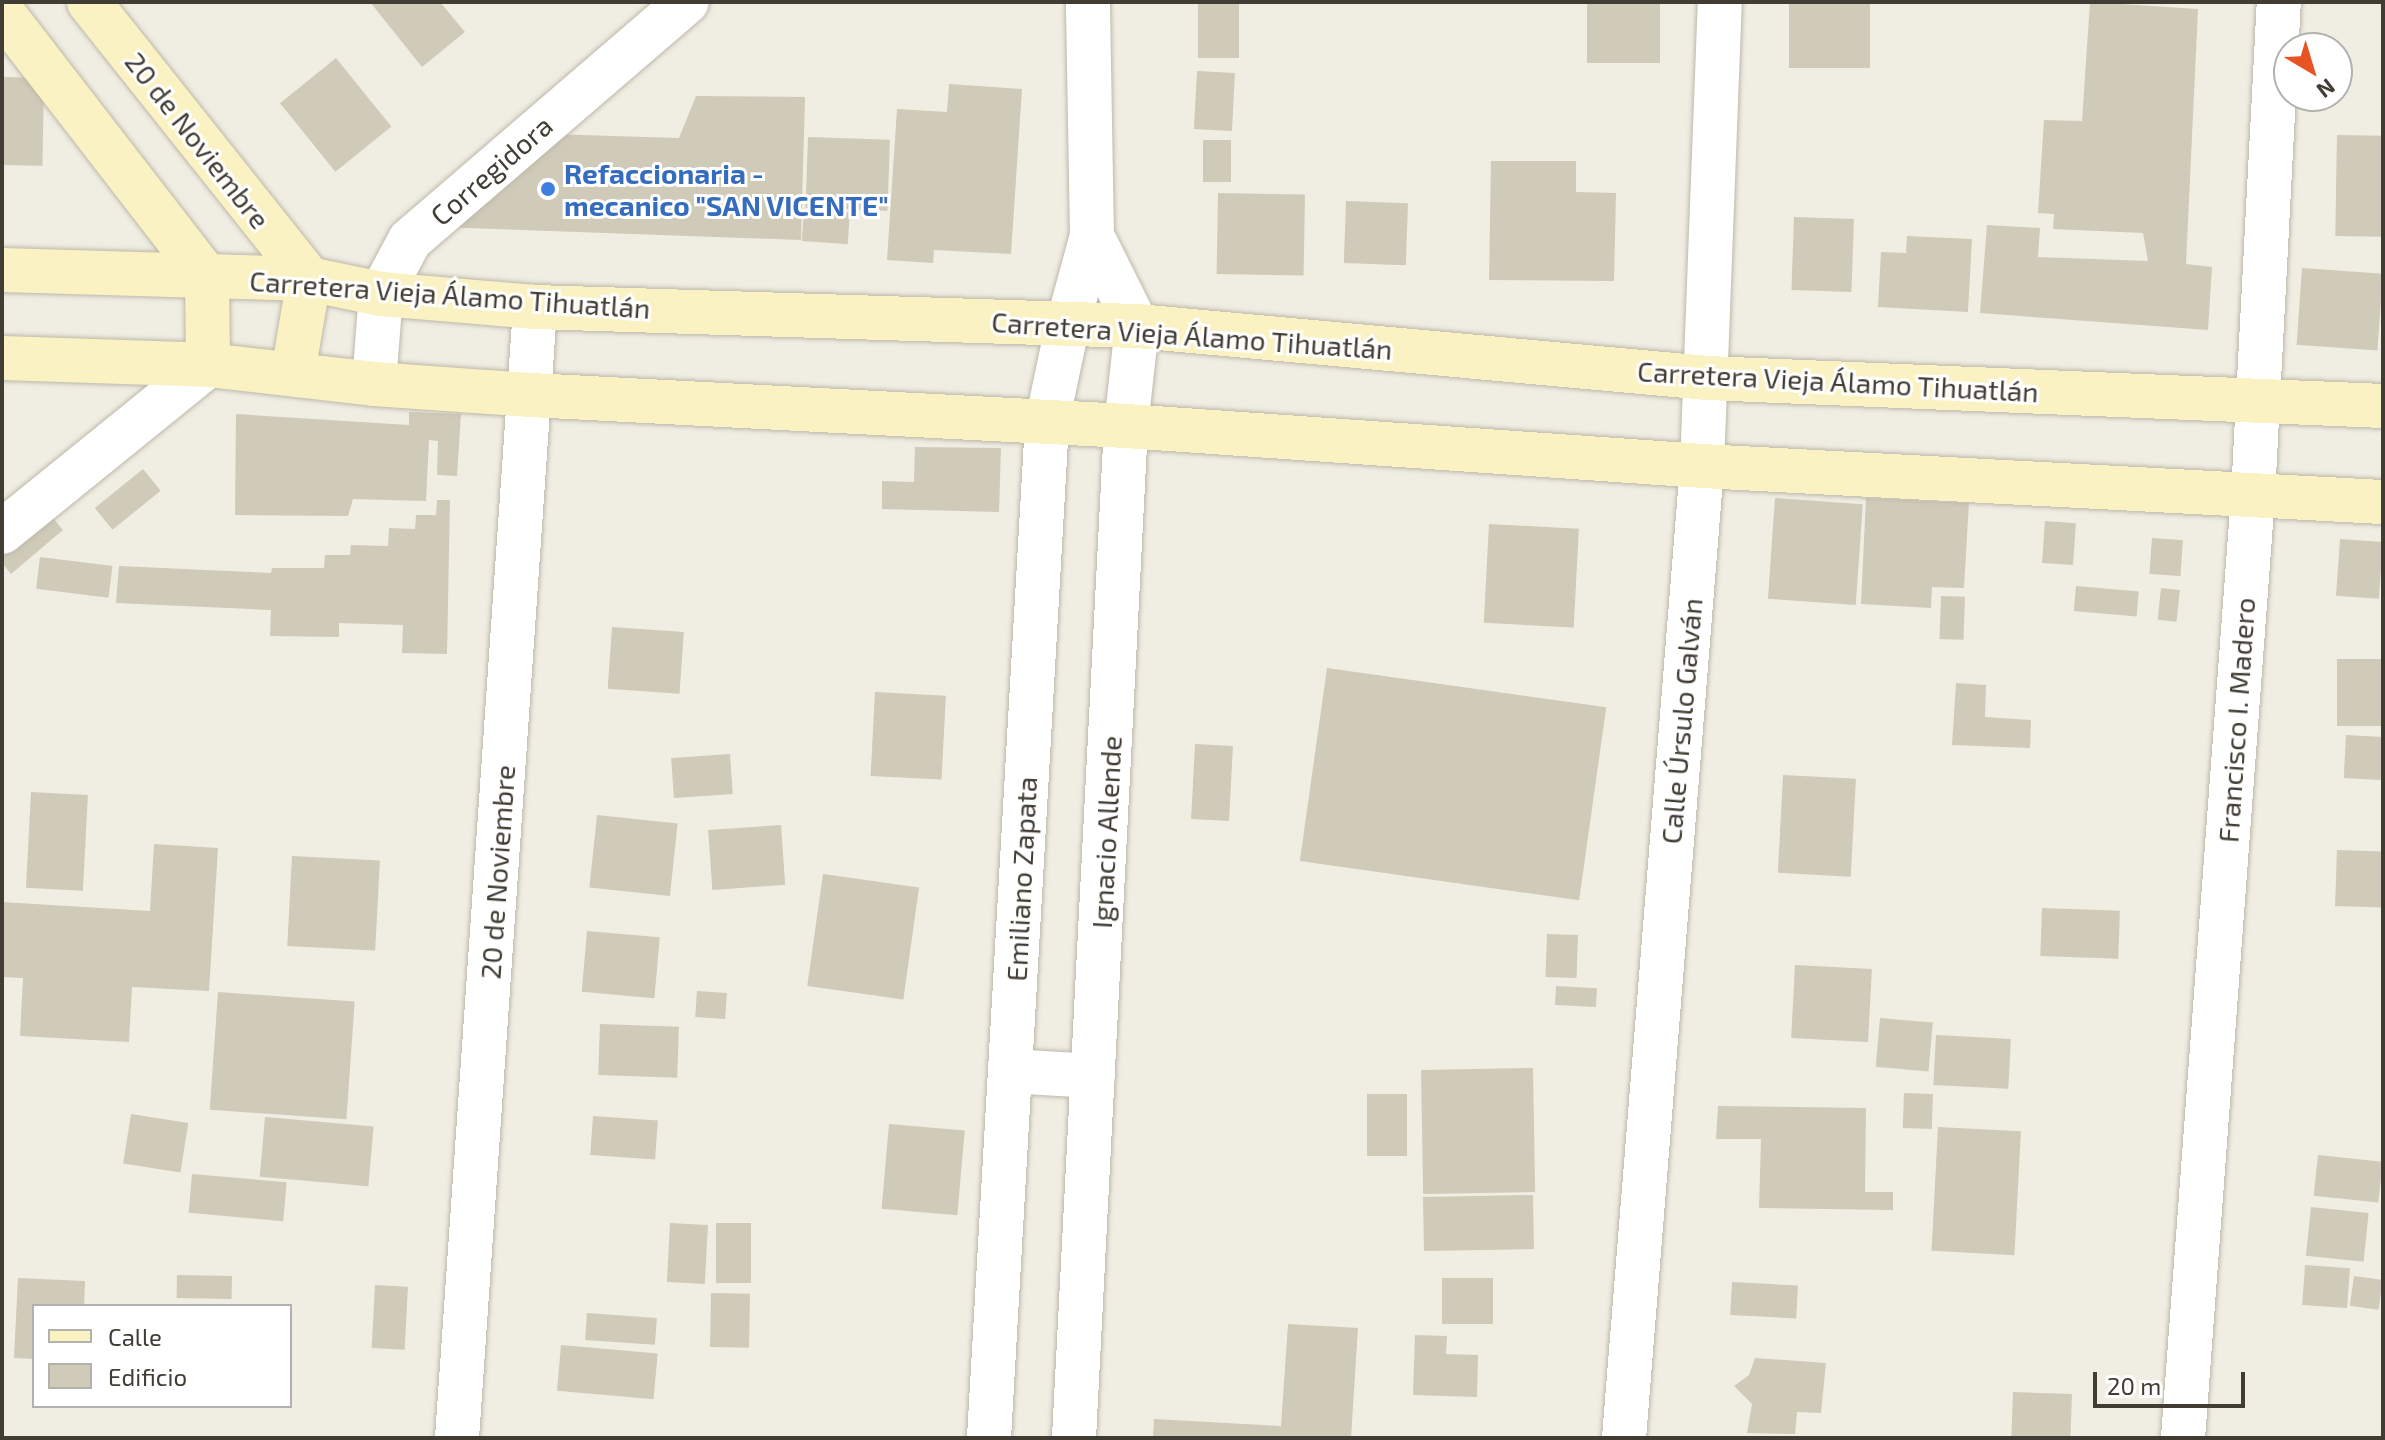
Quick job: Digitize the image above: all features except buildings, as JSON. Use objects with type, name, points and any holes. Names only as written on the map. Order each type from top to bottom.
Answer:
[{"type":"main road","name":"20 de Noviembre","points":[[89,2],[309,279]]},
{"type":"main road","points":[[2,12],[207,277],[208,365]]},
{"type":"main road","name":"Carretera Vieja Álamo Tihuatlán","points":[[2,270],[309,279],[381,294],[535,307],[1137,326],[1707,378],[2383,406]]},
{"type":"main road","points":[[293,373],[309,279]]},
{"type":"main road","points":[[2,358],[208,365],[374,384],[531,395],[1126,426],[1702,466],[2383,502]]},
{"type":"street","name":"Corregidora","points":[[374,384],[381,294],[410,240],[687,2]]},
{"type":"street","points":[[1068,323],[1092,236],[1088,2]]},
{"type":"street","name":"Calle Úrsulo Galván","points":[[1624,1438],[1702,466],[1720,2]]},
{"type":"street","name":"Francisco I. Madero","points":[[2183,1438],[2253,495],[2279,2]]},
{"type":"street","points":[[1092,236],[1137,326]]},
{"type":"street","name":"20 de Noviembre","points":[[457,1438],[535,307]]},
{"type":"street","name":"Emiliano Zapata","points":[[989,1438],[1047,422],[1068,323]]},
{"type":"street","name":"Ignacio Allende","points":[[1074,1438],[1126,426],[1137,326]]},
{"type":"street","points":[[2,532],[208,365]]},
{"type":"street","points":[[1010,1071],[1093,1076]]},
{"type":"place","name":"Refaccionaria - mecanico \"SAN VICENTE\"","points":[[548,189]]}]
